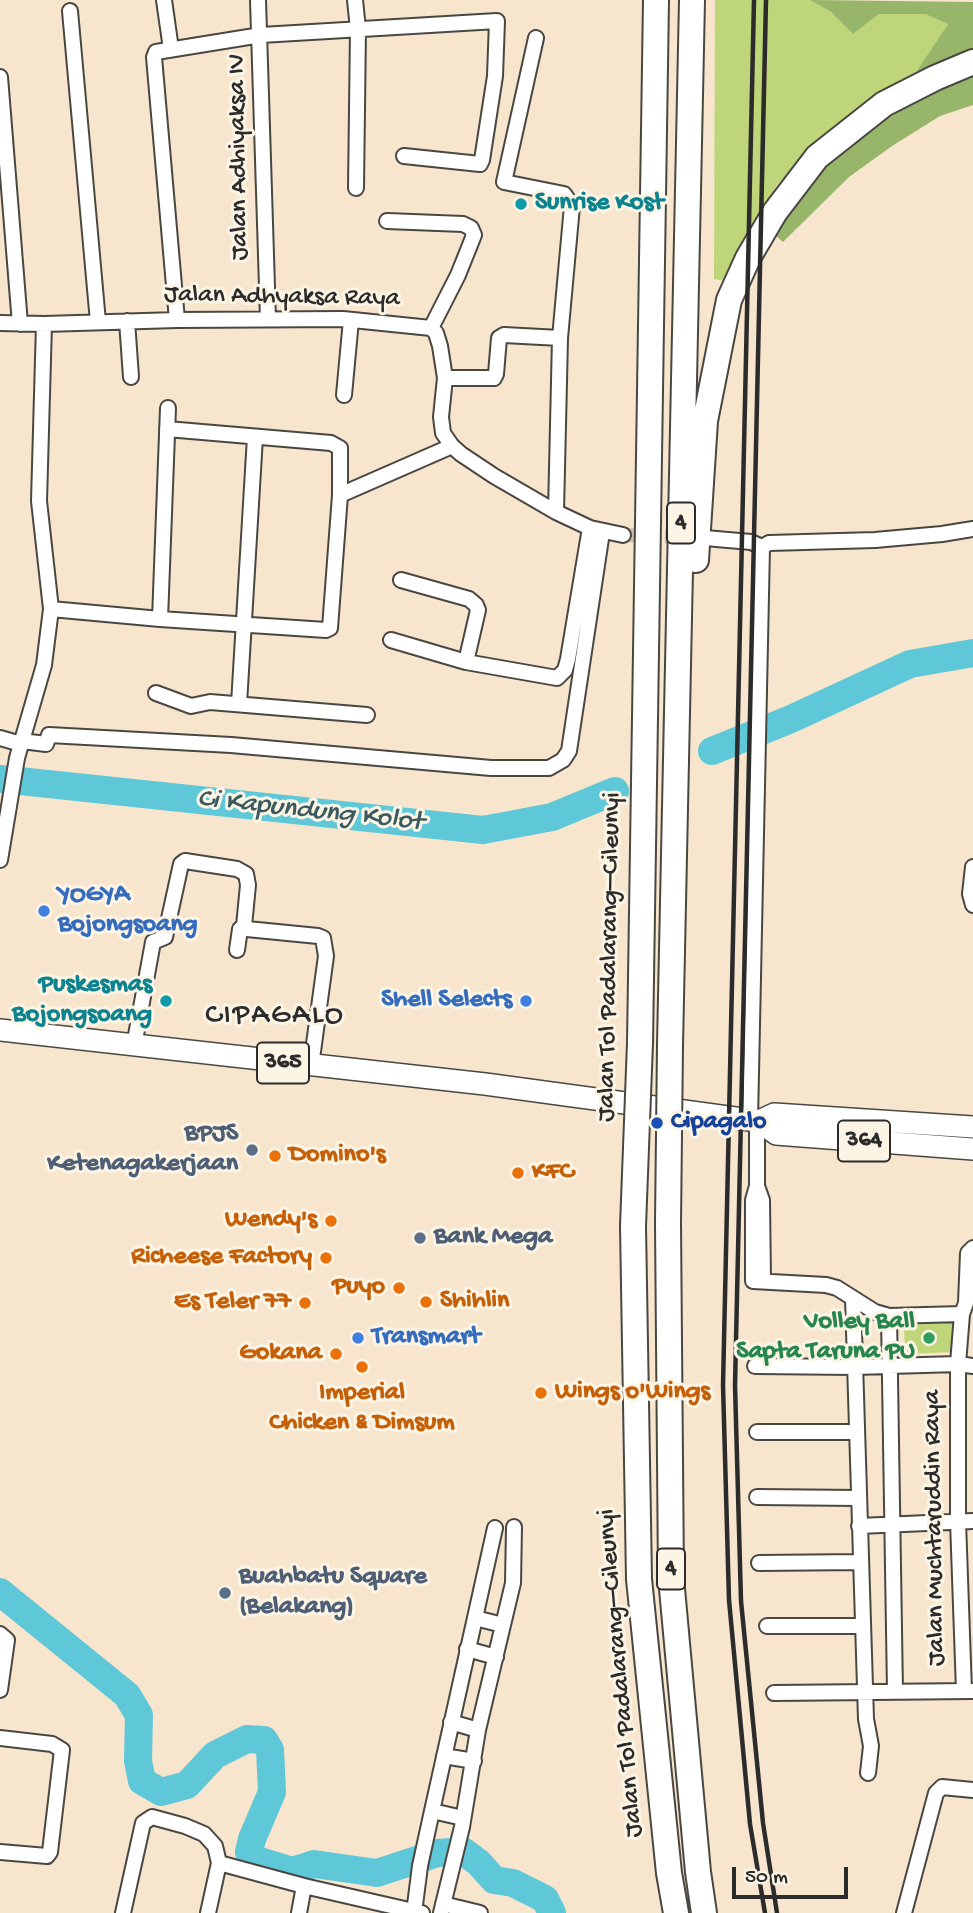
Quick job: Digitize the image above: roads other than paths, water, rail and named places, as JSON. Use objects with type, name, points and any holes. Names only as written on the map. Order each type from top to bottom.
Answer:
[{"type":"highway","name":"Jalan Tol Padalarang–Cileunyi","points":[[656,0],[640,1043],[633,1226],[639,1579],[669,1873],[676,1913]]},
{"type":"highway","name":"4","points":[[692,0],[668,1223],[671,1578],[704,1913]]},
{"type":"highway","points":[[673,911],[705,421],[729,300],[748,258],[775,212],[817,157],[884,104],[973,62]]},
{"type":"main road","name":"365","points":[[0,1030],[485,1084],[755,1121]]},
{"type":"main road","name":"364","points":[[755,1121],[774,1114],[973,1127]]},
{"type":"main road","name":"364","points":[[755,1121],[776,1134],[973,1149]]},
{"type":"street","points":[[164,0],[171,49]]},
{"type":"street","name":"Jalan Adhiyaksa IV","points":[[258,0],[268,319]]},
{"type":"street","points":[[355,0],[358,29],[356,188]]},
{"type":"street","points":[[70,11],[98,322]]},
{"type":"street","points":[[177,320],[154,57],[156,52],[261,36],[495,21],[498,24],[495,76],[480,164],[404,156]]},
{"type":"street","points":[[536,38],[504,182],[564,194],[572,206],[561,338],[556,512]]},
{"type":"street","points":[[0,77],[20,324]]},
{"type":"street","points":[[387,221],[463,224],[471,228],[474,235],[431,328]]},
{"type":"street","name":"Jalan Adhyaksa Raya","points":[[0,323],[268,319],[351,320],[431,328],[436,333],[440,346],[445,378],[441,417],[443,433],[452,446]]},
{"type":"street","points":[[344,395],[351,320]]},
{"type":"street","points":[[127,321],[131,377]]},
{"type":"street","points":[[0,860],[7,802],[44,665],[51,609],[39,501],[44,324]]},
{"type":"street","points":[[445,378],[494,378],[499,338],[504,335],[561,338]]},
{"type":"street","points":[[160,619],[168,408]]},
{"type":"street","points":[[51,609],[160,619],[326,630],[330,628],[340,495],[340,447],[335,444],[167,429]]},
{"type":"street","points":[[239,704],[255,437]]},
{"type":"street","points":[[340,495],[452,446],[556,512],[596,530],[623,534]]},
{"type":"street","points":[[762,547],[769,543],[942,534],[973,529]]},
{"type":"street","points":[[391,640],[466,662],[557,678],[562,675],[568,659],[596,530]]},
{"type":"street","points":[[0,738],[20,748],[46,744],[49,735],[231,745],[491,768],[549,768],[563,760],[569,751],[596,530]]},
{"type":"street","points":[[705,538],[751,542],[762,547]]},
{"type":"street","points":[[762,547],[757,764],[755,1121],[757,1186],[762,1200],[758,1281],[826,1284],[875,1312],[889,1316],[967,1307]]},
{"type":"street","points":[[401,580],[469,599],[476,606],[478,610],[466,662]]},
{"type":"street","points":[[156,693],[191,706],[203,702],[367,715]]},
{"type":"street","points":[[134,1045],[153,942],[165,937],[181,863],[185,861],[237,869],[246,874],[248,885],[244,926],[240,929],[237,950]]},
{"type":"street","points":[[973,867],[970,894],[973,905]]},
{"type":"street","points":[[244,926],[247,929],[323,938],[326,956],[311,1066]]},
{"type":"street","name":"Jalan Muchtaruddin Raya","points":[[969,1691],[966,1578],[958,1521],[958,1364],[967,1307],[968,1253],[973,1248]]},
{"type":"street","points":[[853,1298],[866,1719],[871,1745],[868,1773]]},
{"type":"street","points":[[889,1316],[895,1692]]},
{"type":"street","points":[[755,1366],[973,1366]]},
{"type":"street","points":[[757,1432],[856,1432]]},
{"type":"street","points":[[757,1497],[858,1498]]},
{"type":"street","points":[[859,1526],[973,1521]]},
{"type":"street","points":[[480,1913],[442,1909],[458,1845],[478,1730],[513,1583],[514,1527]]},
{"type":"street","points":[[219,1863],[417,1912],[420,1866],[495,1528]]},
{"type":"street","points":[[758,1563],[860,1562]]},
{"type":"street","points":[[475,1618],[503,1625]]},
{"type":"street","points":[[767,1626],[863,1626]]},
{"type":"street","points":[[0,1634],[7,1640],[0,1689]]},
{"type":"street","points":[[467,1649],[496,1657]]},
{"type":"street","points":[[774,1693],[969,1691]]},
{"type":"street","points":[[451,1722],[478,1730]]},
{"type":"street","points":[[0,1738],[52,1744],[62,1750],[50,1852],[47,1856],[0,1852]]},
{"type":"street","points":[[444,1756],[474,1760]]},
{"type":"street","points":[[904,1913],[936,1793],[942,1787],[973,1790]]},
{"type":"street","points":[[432,1811],[463,1818]]},
{"type":"street","points":[[123,1913],[143,1823],[152,1817],[204,1834],[215,1846],[219,1863],[208,1913]]},
{"type":"street","points":[[299,1913],[304,1886]]},
{"type":"waterway","name":"Ci Kapundung Kolot","points":[[712,751],[791,719],[910,664],[973,653]]},
{"type":"waterway","name":"Ci Kapundung Kolot","points":[[0,779],[483,830],[552,817],[615,791]]},
{"type":"waterway","points":[[0,1592],[127,1695],[139,1715],[138,1761],[142,1781],[161,1792],[187,1785],[215,1755],[247,1739],[264,1740],[270,1750],[272,1792],[252,1839],[249,1852],[256,1860],[292,1871],[314,1864],[377,1873],[438,1853],[463,1851],[479,1863],[494,1880],[513,1883],[545,1899],[552,1913]]},
{"type":"tunnel","points":[[623,535],[686,537]]},
{"type":"railway","points":[[754,0],[723,1385],[729,1600],[750,1824],[765,1913]]},
{"type":"railway","points":[[766,0],[735,1385],[741,1601],[763,1823],[777,1913]]},
{"type":"place","name":"Sunrise Kost","points":[[521,204]]},
{"type":"place","name":"YOGYA Bojongsoang","points":[[44,911]]},
{"type":"place","name":"Puskesmas Bojongsoang","points":[[166,1001]]},
{"type":"place","name":"Shell Selects","points":[[526,1001]]},
{"type":"place","name":"Cipagalo","points":[[657,1123]]},
{"type":"place","name":"BPJS Ketenagakerjaan","points":[[252,1150]]},
{"type":"place","name":"Domino's","points":[[275,1156]]},
{"type":"place","name":"KFC","points":[[518,1173]]},
{"type":"place","name":"Wendy's","points":[[331,1221]]},
{"type":"place","name":"Bank Mega","points":[[420,1238]]},
{"type":"place","name":"Richeese Factory","points":[[326,1258]]},
{"type":"place","name":"Puyo","points":[[399,1288]]},
{"type":"place","name":"Shihlin","points":[[426,1302]]},
{"type":"place","name":"Es Teler 77","points":[[305,1303]]},
{"type":"place","name":"Transmart","points":[[358,1338]]},
{"type":"place","name":"Volley Ball Sapta Taruna PU","points":[[929,1338]]},
{"type":"place","name":"Gokana","points":[[336,1354]]},
{"type":"place","name":"Imperial Chicken & Dimsum","points":[[362,1367]]},
{"type":"place","name":"Wings o'Wings","points":[[541,1393]]},
{"type":"place","name":"Buahbatu Square (Belakang)","points":[[225,1593]]},
{"type":"district","name":"CIPAGALO","points":[[275,1017]]}]
